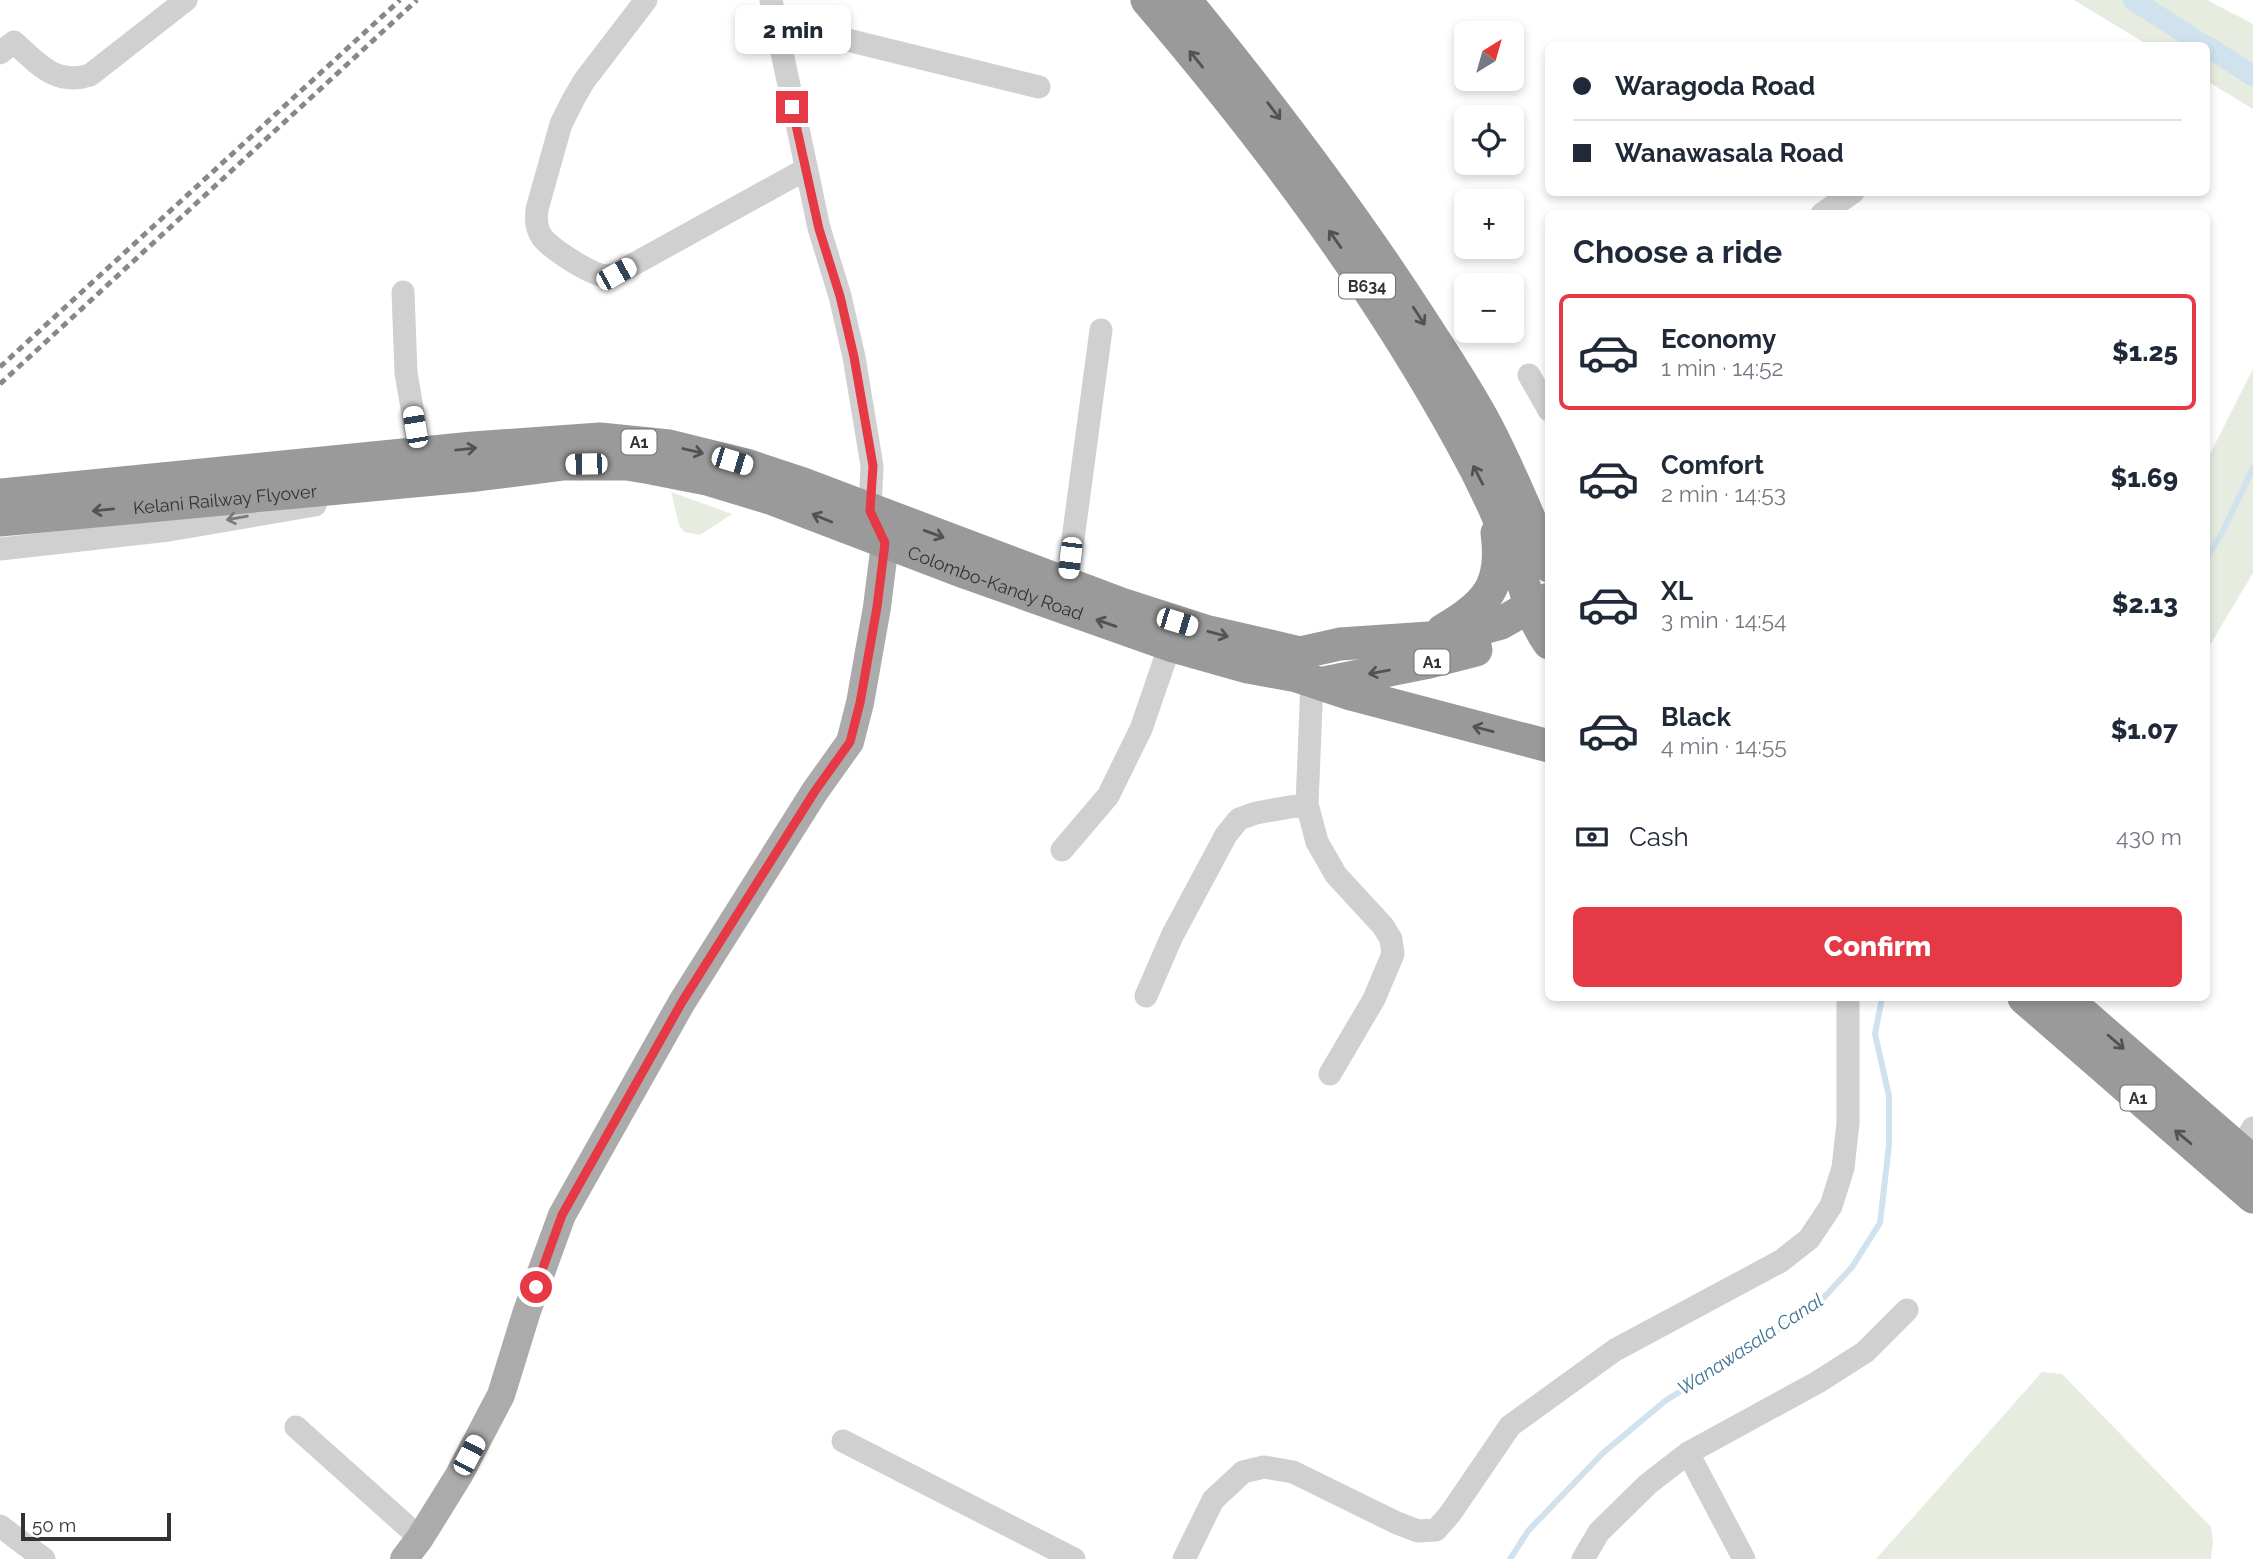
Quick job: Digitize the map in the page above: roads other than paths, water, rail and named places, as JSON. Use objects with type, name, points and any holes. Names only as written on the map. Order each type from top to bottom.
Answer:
[{"type":"highway","name":"B634","points":[[1147,0],[1250,125],[1331,234],[1388,317],[1461,441],[1494,506],[1543,620]]},
{"type":"highway","name":"B634","points":[[1185,0],[1251,80],[1350,213],[1432,335],[1486,425],[1545,556]]},
{"type":"highway","name":"Colombo-Kandy Road","points":[[410,455],[600,439],[648,443],[693,451],[803,484],[1067,584],[1205,631],[1300,653],[1340,644],[1429,638],[1461,634],[1501,623],[1543,620]]},
{"type":"highway","name":"Kelani Railway Flyover","points":[[0,520],[292,480],[410,455]]},
{"type":"highway","name":"Colombo-Kandy Road","points":[[448,478],[564,464],[618,464],[707,479],[773,499],[885,543],[1170,645],[1248,667],[1297,676],[1351,694],[1545,745]]},
{"type":"highway","name":"Kelani Railway Flyover","points":[[0,495],[292,480],[448,478]]},
{"type":"highway","points":[[1429,638],[1461,620],[1480,604],[1498,572],[1500,554],[1494,506]]},
{"type":"highway","points":[[870,511],[885,543]]},
{"type":"highway","name":"A1","points":[[1317,683],[1481,649],[1543,620]]},
{"type":"highway","name":"A1","points":[[2028,1001],[2243,1153]]},
{"type":"highway","name":"A1","points":[[2068,1001],[2243,1153],[2253,1197]]},
{"type":"main road","points":[[412,1548],[459,1475],[500,1395],[562,1215],[682,1002],[815,791],[850,742],[860,703],[877,607],[885,543]]},
{"type":"street","points":[[5,42],[49,71],[69,79],[79,78],[90,75],[186,0]]},
{"type":"street","points":[[646,0],[584,82],[561,124],[537,209],[536,224],[542,236],[553,247],[595,273],[607,276],[616,274],[806,169]]},
{"type":"street","points":[[870,511],[873,466],[854,357],[840,296],[819,229],[773,11],[1039,87]]},
{"type":"street","points":[[1828,210],[1847,196]]},
{"type":"street","points":[[0,481],[345,445],[410,455],[403,292]]},
{"type":"street","points":[[1067,584],[1101,330]]},
{"type":"street","points":[[1529,375],[1545,403]]},
{"type":"street","points":[[0,549],[169,530],[404,491],[448,478]]},
{"type":"street","points":[[1062,850],[1108,796],[1141,729],[1170,645]]},
{"type":"street","points":[[1317,683],[1307,804],[1317,842],[1336,875],[1383,926],[1391,939],[1393,954],[1374,999],[1329,1074]]},
{"type":"street","points":[[1146,996],[1172,936],[1226,835],[1239,819],[1256,813],[1307,804]]},
{"type":"street","points":[[1184,1559],[1213,1500],[1243,1472],[1264,1467],[1293,1472],[1418,1531],[1436,1530],[1450,1514],[1510,1426],[1615,1350],[1781,1261],[1809,1239],[1831,1206],[1843,1168],[1848,1123],[1848,1001]]},
{"type":"street","points":[[1583,1559],[1599,1532],[1648,1484],[1688,1453],[1818,1382],[1865,1352],[1907,1310]]},
{"type":"street","points":[[296,1427],[412,1548]]},
{"type":"street","points":[[843,1441],[1074,1559]]},
{"type":"street","points":[[1688,1453],[1744,1559]]},
{"type":"street","points":[[0,1526],[44,1559]]},
{"type":"waterway","points":[[2133,0],[2199,42]]},
{"type":"waterway","points":[[2210,48],[2253,76]]},
{"type":"waterway","name":"Wanawasala Canal","points":[[2210,552],[2253,468]]},
{"type":"waterway","name":"Wanawasala Canal","points":[[1510,1559],[1528,1531],[1603,1453],[1665,1401],[1817,1305],[1852,1267],[1880,1223],[1889,1145],[1889,1096],[1875,1034],[1881,1001]]},
{"type":"railway","points":[[0,367],[400,0]]},
{"type":"railway","points":[[0,384],[417,0]]}]
